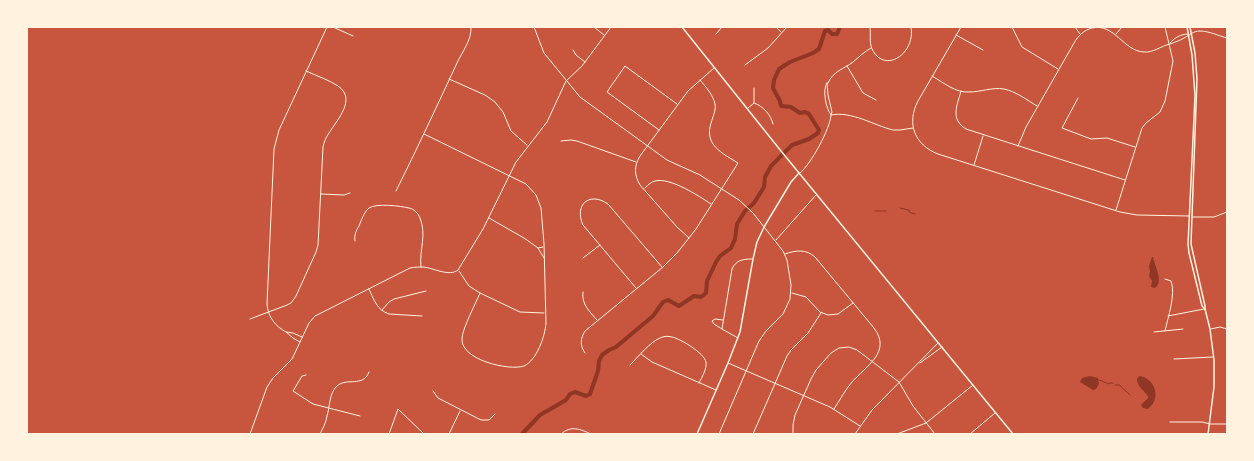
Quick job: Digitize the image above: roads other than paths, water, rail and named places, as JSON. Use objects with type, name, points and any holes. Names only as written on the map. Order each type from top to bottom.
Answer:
[{"type":"main road","points":[[682,27],[785,156],[1013,434]]},
{"type":"main road","points":[[1187,27],[1193,66],[1195,96],[1189,216],[1189,253],[1202,306],[1205,309]]},
{"type":"main road","points":[[1190,27],[1197,79],[1191,244],[1206,306],[1205,309],[1210,329],[1214,357],[1214,387],[1208,434]]},
{"type":"main road","points":[[697,434],[738,338],[742,323],[752,260],[757,242],[764,227],[794,177],[799,173]]},
{"type":"street","points":[[300,342],[275,324],[268,312],[266,299],[274,149],[279,130],[327,27]]},
{"type":"street","points":[[333,27],[353,36]]},
{"type":"street","points":[[396,191],[469,40],[471,27]]},
{"type":"street","points":[[534,27],[544,53],[582,99],[667,160],[696,172],[722,188],[746,206],[785,254],[791,285],[791,293],[786,309],[781,317],[764,334],[746,371],[719,434]]},
{"type":"street","points":[[594,27],[605,35]]},
{"type":"street","points":[[250,434],[265,392],[270,383],[292,359],[309,323],[315,316],[403,271],[415,267],[450,273],[458,270],[488,218],[516,162],[547,122],[566,81],[585,62],[611,27]]},
{"type":"street","points":[[716,34],[722,27]]},
{"type":"street","points":[[776,27],[782,33]]},
{"type":"street","points":[[745,65],[768,48],[787,27]]},
{"type":"street","points":[[870,27],[872,48],[876,54],[884,59],[890,60],[899,57],[910,44],[912,34],[911,27]]},
{"type":"street","points":[[961,27],[914,108],[912,118],[916,137],[928,149],[938,154],[1115,211],[1137,215],[1214,217],[1227,212]]},
{"type":"street","points":[[1012,27],[1022,47],[1059,69]]},
{"type":"street","points":[[1075,27],[1081,34]]},
{"type":"street","points":[[1116,35],[1122,27]]},
{"type":"street","points":[[1115,211],[1142,128],[1160,112],[1165,101],[1173,61],[1165,27]]},
{"type":"street","points":[[1018,146],[1024,130],[1074,43],[1081,34],[1090,29],[1100,28],[1109,30],[1132,48],[1143,52],[1152,51],[1170,44],[1185,38],[1189,34]]},
{"type":"street","points":[[1170,44],[1173,39],[1184,34],[1200,31],[1205,31],[1227,38]]},
{"type":"street","points":[[956,35],[983,50]]},
{"type":"street","points":[[799,173],[806,168],[810,162],[828,128],[831,115],[829,113],[824,94],[825,86],[834,73],[847,66],[863,52],[872,48]]},
{"type":"street","points":[[573,50],[576,55],[585,62]]},
{"type":"street","points":[[659,130],[607,92],[625,66],[678,104]]},
{"type":"street","points":[[847,66],[863,93],[876,100]]},
{"type":"street","points":[[689,239],[680,231],[638,182],[635,169],[636,162],[690,89],[715,68]]},
{"type":"street","points":[[250,319],[287,306],[293,301],[318,245],[324,145],[328,134],[344,109],[346,97],[344,92],[338,86],[306,71]]},
{"type":"street","points":[[932,76],[960,91],[969,92],[997,88],[1005,89],[1038,106]]},
{"type":"street","points":[[450,79],[485,95],[495,102],[503,112],[512,130],[528,146]]},
{"type":"street","points":[[585,353],[581,345],[582,337],[585,331],[677,253],[689,239],[738,163],[717,149],[711,140],[709,130],[715,112],[715,104],[712,96],[700,80]]},
{"type":"street","points":[[747,109],[754,103],[754,88]]},
{"type":"street","points":[[960,91],[955,111],[961,126],[966,129],[1125,180]]},
{"type":"street","points":[[1078,98],[1062,128],[1091,139],[1107,138],[1136,147]]},
{"type":"street","points":[[754,103],[758,104],[772,117],[773,124]]},
{"type":"street","points":[[831,115],[844,114],[893,130],[913,128]]},
{"type":"street","points":[[424,134],[526,184],[536,195],[541,208],[544,244],[546,323],[543,340],[531,360],[524,366],[503,366],[474,358],[466,352],[462,339],[464,330],[480,293]]},
{"type":"street","points":[[974,165],[984,135]]},
{"type":"street","points":[[561,141],[571,140],[636,162]]},
{"type":"street","points":[[644,189],[653,182],[664,180],[691,191],[712,204]]},
{"type":"street","points":[[320,194],[344,195],[350,193]]},
{"type":"street","points":[[775,241],[817,195]]},
{"type":"street","points":[[636,289],[583,224],[579,213],[581,207],[588,200],[592,198],[601,199],[608,204],[662,267]]},
{"type":"street","points":[[355,241],[355,234],[367,209],[381,205],[409,208],[418,213],[424,238],[420,256],[421,267]]},
{"type":"street","points":[[488,218],[524,238],[538,248],[544,258]]},
{"type":"street","points":[[538,248],[542,248],[544,244]]},
{"type":"street","points":[[583,258],[600,245]]},
{"type":"street","points":[[785,254],[800,251],[812,254],[877,331],[880,338],[880,350],[872,362],[850,385],[834,409]]},
{"type":"street","points":[[722,329],[733,267],[740,261],[752,260]]},
{"type":"street","points":[[458,270],[469,286],[480,293],[520,312],[545,313]]},
{"type":"street","points":[[1165,279],[1171,281],[1173,286],[1173,293],[1165,331]]},
{"type":"street","points":[[369,289],[377,307],[381,310],[389,314],[422,316]]},
{"type":"street","points":[[381,310],[389,302],[426,291]]},
{"type":"street","points":[[583,292],[584,303],[597,321]]},
{"type":"street","points":[[791,293],[806,297],[821,313],[828,315],[836,315],[853,302]]},
{"type":"street","points":[[1168,316],[1205,309]]},
{"type":"street","points":[[753,434],[789,352],[808,333],[821,313]]},
{"type":"street","points":[[724,320],[714,318],[712,321],[714,324],[738,338]]},
{"type":"street","points":[[1210,329],[1220,327],[1227,329]]},
{"type":"street","points":[[1154,332],[1183,329]]},
{"type":"street","points":[[286,332],[303,337]]},
{"type":"street","points":[[630,365],[653,342],[667,336],[676,339],[700,353],[704,357],[706,367],[699,383]]},
{"type":"street","points":[[855,434],[872,410],[938,343]]},
{"type":"street","points":[[793,434],[794,418],[816,370],[836,349],[842,347],[852,348],[899,382],[911,404],[935,434]]},
{"type":"street","points":[[919,363],[942,347]]},
{"type":"street","points":[[641,354],[652,362],[716,390]]},
{"type":"street","points":[[1174,359],[1214,357]]},
{"type":"street","points":[[728,363],[834,409],[860,426]]},
{"type":"street","points":[[320,434],[326,422],[332,392],[338,385],[343,383],[356,383],[362,381],[367,377],[369,372]]},
{"type":"street","points":[[306,375],[302,376],[293,392],[313,404],[360,416]]},
{"type":"street","points":[[897,434],[926,423],[973,385]]},
{"type":"street","points":[[434,391],[438,398],[481,420],[489,420],[495,414]]},
{"type":"street","points":[[389,434],[398,409],[424,434]]},
{"type":"street","points":[[449,434],[461,410]]},
{"type":"street","points":[[970,434],[996,413]]},
{"type":"street","points":[[1170,422],[1227,424]]},
{"type":"street","points":[[561,434],[567,430],[576,428],[592,434]]},
{"type":"waterway","points":[[522,434],[540,415],[566,400],[570,394],[575,392],[586,396],[590,394],[602,355],[616,347],[653,316],[663,302],[668,300],[679,306],[694,296],[701,297],[706,293],[707,281],[716,262],[720,256],[731,248],[735,239],[737,224],[745,211],[754,203],[764,187],[765,177],[771,166],[792,145],[809,139],[818,133],[819,130],[809,114],[805,112],[800,113],[791,107],[781,106],[773,88],[774,80],[779,69],[790,62],[819,49],[825,31],[828,30],[832,34],[837,34],[840,27]]},
{"type":"waterway","points":[[900,208],[909,210],[909,212],[915,214]]},
{"type":"waterway","points":[[875,211],[886,211]]},
{"type":"waterway","points":[[1099,380],[1109,384],[1113,383]]},
{"type":"waterway","points":[[1115,385],[1120,385],[1130,395]]}]
